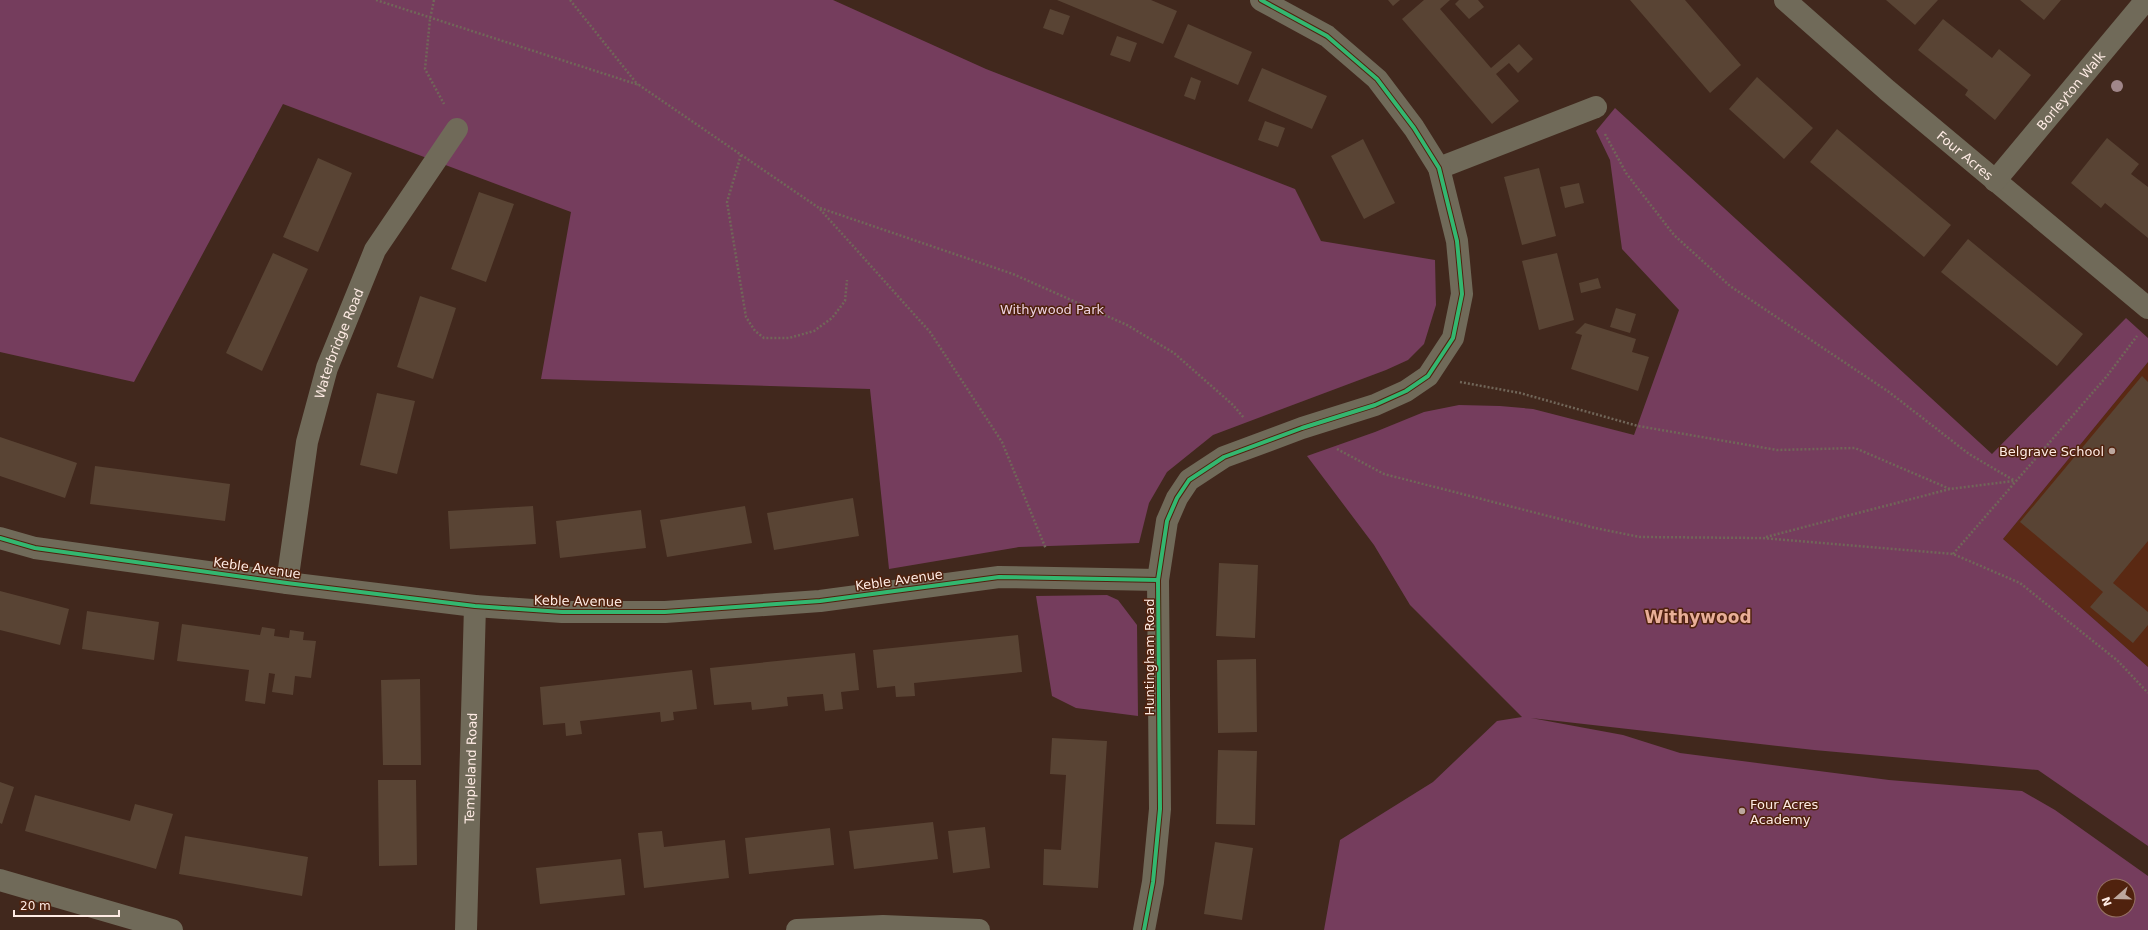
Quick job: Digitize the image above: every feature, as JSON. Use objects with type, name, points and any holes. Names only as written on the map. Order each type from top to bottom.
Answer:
[{"type":"street","points":[[1261,0],[1327,36],[1377,79],[1414,128],[1439,168],[1590,109]]},
{"type":"street","name":"Four Acres","points":[[1785,0],[1995,181],[2148,308]]},
{"type":"street","name":"Borleyton Walk","points":[[1995,181],[2146,0]]},
{"type":"street","name":"Waterbridge Road","points":[[287,583],[307,442],[327,368],[375,250],[457,129]]},
{"type":"street","name":"Huntingham Road","points":[[1144,930],[1153,882],[1160,809],[1158,580],[1167,521],[1177,498],[1189,480],[1224,457],[1302,428],[1375,405],[1406,391],[1428,376],[1453,338],[1462,294],[1457,241],[1439,168]]},
{"type":"street","name":"Keble Avenue","points":[[0,538],[35,548],[287,583],[475,606],[562,612],[665,612],[820,601],[999,577],[1158,580]]},
{"type":"street","name":"Templeland Road","points":[[466,930],[475,606]]},
{"type":"street","points":[[0,880],[172,930]]},
{"type":"street","points":[[798,930],[883,926],[979,930]]},
{"type":"path","points":[[376,0],[430,19],[639,85]]},
{"type":"path","points":[[434,0],[430,19],[425,69],[457,129]]},
{"type":"path","points":[[570,0],[639,85],[819,208],[930,332],[1002,442],[1058,578]]},
{"type":"path","points":[[1590,109],[1601,126],[1626,173],[1674,235],[1730,286],[1889,392],[1969,454],[2015,481]]},
{"type":"path","points":[[741,155],[727,202],[746,317],[755,331],[764,338],[789,338],[814,331],[832,318],[846,301],[847,280]]},
{"type":"path","points":[[819,208],[1013,274],[1127,325],[1174,353],[1233,405],[1261,443]]},
{"type":"path","points":[[1953,554],[2107,376],[2139,333]]},
{"type":"path","points":[[1428,376],[1520,393],[1638,426],[1769,449],[1855,448],[1950,489]]},
{"type":"path","points":[[1302,428],[1384,474],[1595,528],[1640,537],[1762,538],[1953,554],[2020,583],[2118,661],[2148,693]]},
{"type":"path","points":[[1762,538],[1950,489],[2015,481]]},
{"type":"shaded area","name":"Belgrave School","points":[[2148,362],[2148,667],[2003,539]]},
{"type":"green space","name":"Withywood Park","points":[[0,0],[833,0],[986,69],[1295,189],[1321,241],[1435,260],[1436,305],[1424,344],[1408,360],[1386,370],[1213,435],[1167,472],[1149,503],[1139,543],[1019,547],[889,569],[870,389],[541,379],[571,212],[283,104],[134,382],[0,352]]},
{"type":"green space","points":[[1615,108],[1992,454],[2126,318],[2148,338],[2148,362],[2003,539],[2148,667],[2148,846],[2038,770],[1814,750],[1531,718],[1623,735],[1680,753],[1889,780],[2022,791],[2055,810],[2148,876],[2148,930],[1324,930],[1340,840],[1433,782],[1497,721],[1522,717],[1410,605],[1374,545],[1307,456],[1375,432],[1424,412],[1459,405],[1500,406],[1533,409],[1634,435],[1679,310],[1622,249],[1610,160],[1596,131]]},
{"type":"green space","points":[[1107,595],[1118,600],[1137,625],[1138,716],[1076,708],[1052,696],[1036,596]]},
{"type":"building","points":[[1057,0],[1151,0],[1177,11],[1163,44]]},
{"type":"building","points":[[1388,0],[1400,0],[1393,6]]},
{"type":"building","points":[[1424,0],[1450,0],[1440,9],[1491,68],[1519,44],[1533,59],[1518,73],[1509,63],[1496,74],[1519,101],[1492,124],[1402,19]]},
{"type":"building","points":[[1459,0],[1478,0],[1484,7],[1469,19],[1455,4]]},
{"type":"building","points":[[1630,0],[1685,0],[1741,65],[1710,93]]},
{"type":"building","points":[[1886,0],[1938,0],[1915,25]]},
{"type":"building","points":[[2020,0],[2061,0],[2044,20]]},
{"type":"building","points":[[1050,9],[1070,16],[1063,35],[1043,28]]},
{"type":"building","points":[[1943,19],[1992,58],[1999,49],[2031,75],[1995,120],[1965,95],[1968,90],[1918,50]]},
{"type":"building","points":[[1188,24],[1252,52],[1238,85],[1174,57]]},
{"type":"building","points":[[1117,36],[1137,43],[1130,62],[1110,55]]},
{"type":"building","points":[[1262,68],[1327,96],[1312,129],[1248,101]]},
{"type":"building","points":[[1191,77],[1201,81],[1195,100],[1184,96]]},
{"type":"building","points":[[1757,77],[1813,128],[1784,159],[1729,109]]},
{"type":"building","points":[[1265,121],[1285,128],[1278,147],[1258,140]]},
{"type":"building","points":[[1837,129],[1951,225],[1924,257],[1810,162]]},
{"type":"building","points":[[2107,138],[2139,164],[2131,174],[2148,187],[2148,238],[2105,203],[2101,208],[2071,183]]},
{"type":"building","points":[[1363,139],[1395,203],[1364,219],[1331,156]]},
{"type":"building","points":[[318,158],[352,173],[318,252],[283,237]]},
{"type":"building","points":[[1539,168],[1556,236],[1522,245],[1504,177]]},
{"type":"building","points":[[1579,183],[1584,203],[1565,208],[1560,187]]},
{"type":"building","points":[[479,192],[514,204],[486,282],[451,269]]},
{"type":"building","points":[[1968,239],[2083,334],[2057,366],[1941,272]]},
{"type":"building","points":[[273,253],[308,269],[262,371],[226,353]]},
{"type":"building","points":[[1557,253],[1574,320],[1539,330],[1522,261]]},
{"type":"building","points":[[1598,278],[1601,288],[1581,293],[1579,283]]},
{"type":"building","points":[[420,296],[456,308],[433,379],[397,367]]},
{"type":"building","points":[[1616,308],[1636,314],[1630,333],[1610,327]]},
{"type":"building","points":[[1585,323],[1636,339],[1632,352],[1649,357],[1638,391],[1571,369],[1582,335],[1575,333]]},
{"type":"building","name":"Belgrave School","points":[[2142,376],[2148,382],[2148,541],[2113,583],[2148,612],[2148,625],[2133,643],[2090,607],[2103,592],[2020,522]]},
{"type":"building","points":[[377,393],[415,401],[397,474],[360,465]]},
{"type":"building","points":[[0,437],[77,463],[65,498],[0,476]]},
{"type":"building","points":[[95,466],[230,484],[225,521],[90,504]]},
{"type":"building","points":[[853,498],[859,536],[774,550],[767,513]]},
{"type":"building","points":[[533,506],[536,544],[450,549],[448,511]]},
{"type":"building","points":[[745,506],[752,543],[667,557],[660,520]]},
{"type":"building","points":[[641,510],[646,548],[560,558],[556,521]]},
{"type":"building","points":[[1219,563],[1258,565],[1255,638],[1216,636]]},
{"type":"building","points":[[0,591],[69,609],[60,645],[0,630]]},
{"type":"building","points":[[87,611],[159,622],[154,660],[82,649]]},
{"type":"building","points":[[182,624],[260,635],[262,627],[275,629],[274,636],[289,638],[290,630],[304,632],[303,640],[316,641],[311,678],[295,676],[293,695],[272,692],[275,674],[269,673],[265,704],[245,701],[249,670],[177,661]]},
{"type":"building","points":[[1018,635],[1022,672],[914,683],[915,696],[896,697],[895,686],[877,688],[873,650]]},
{"type":"building","points":[[855,653],[859,690],[841,692],[843,709],[825,711],[823,694],[787,697],[788,706],[752,710],[751,702],[714,705],[710,668]]},
{"type":"building","points":[[1256,659],[1257,732],[1218,733],[1217,660]]},
{"type":"building","points":[[692,670],[697,709],[673,712],[674,720],[661,722],[660,712],[580,721],[582,734],[566,736],[565,723],[543,725],[540,687]]},
{"type":"building","points":[[420,679],[421,765],[383,765],[381,680]]},
{"type":"building","points":[[1052,738],[1107,741],[1098,888],[1043,885],[1044,849],[1061,850],[1066,775],[1050,774]]},
{"type":"building","points":[[1218,750],[1257,751],[1255,825],[1216,824]]},
{"type":"building","points":[[378,780],[416,780],[417,865],[379,866]]},
{"type":"building","points":[[0,782],[14,787],[2,824],[0,823]]},
{"type":"building","points":[[35,795],[130,821],[135,804],[173,814],[156,869],[25,831]]},
{"type":"building","points":[[933,822],[938,859],[854,869],[849,831]]},
{"type":"building","points":[[985,827],[990,868],[953,873],[948,831]]},
{"type":"building","points":[[830,828],[834,865],[749,874],[745,838]]},
{"type":"building","points":[[662,831],[664,847],[725,840],[729,878],[644,888],[638,833]]},
{"type":"building","points":[[185,836],[308,857],[302,896],[179,874]]},
{"type":"building","points":[[1215,842],[1253,848],[1242,920],[1204,914]]},
{"type":"building","points":[[621,859],[625,895],[540,904],[536,868]]},
{"type":"cycle path","points":[[1144,930],[1153,882],[1160,809],[1158,580],[1167,521],[1177,498],[1189,480],[1224,457],[1302,428],[1375,405],[1406,391],[1428,376],[1453,338],[1462,294],[1457,241],[1439,168],[1414,128],[1377,79],[1327,36],[1261,0]]},
{"type":"cycle path","points":[[0,538],[35,548],[287,583],[475,606],[562,612],[665,612],[820,601],[999,577],[1158,580]]},
{"type":"place","name":"Belgrave School","points":[[2112,451]]},
{"type":"place","name":"Four Acres Academy","points":[[1742,811]]},
{"type":"district","name":"Withywood","points":[[1698,617]]}]
